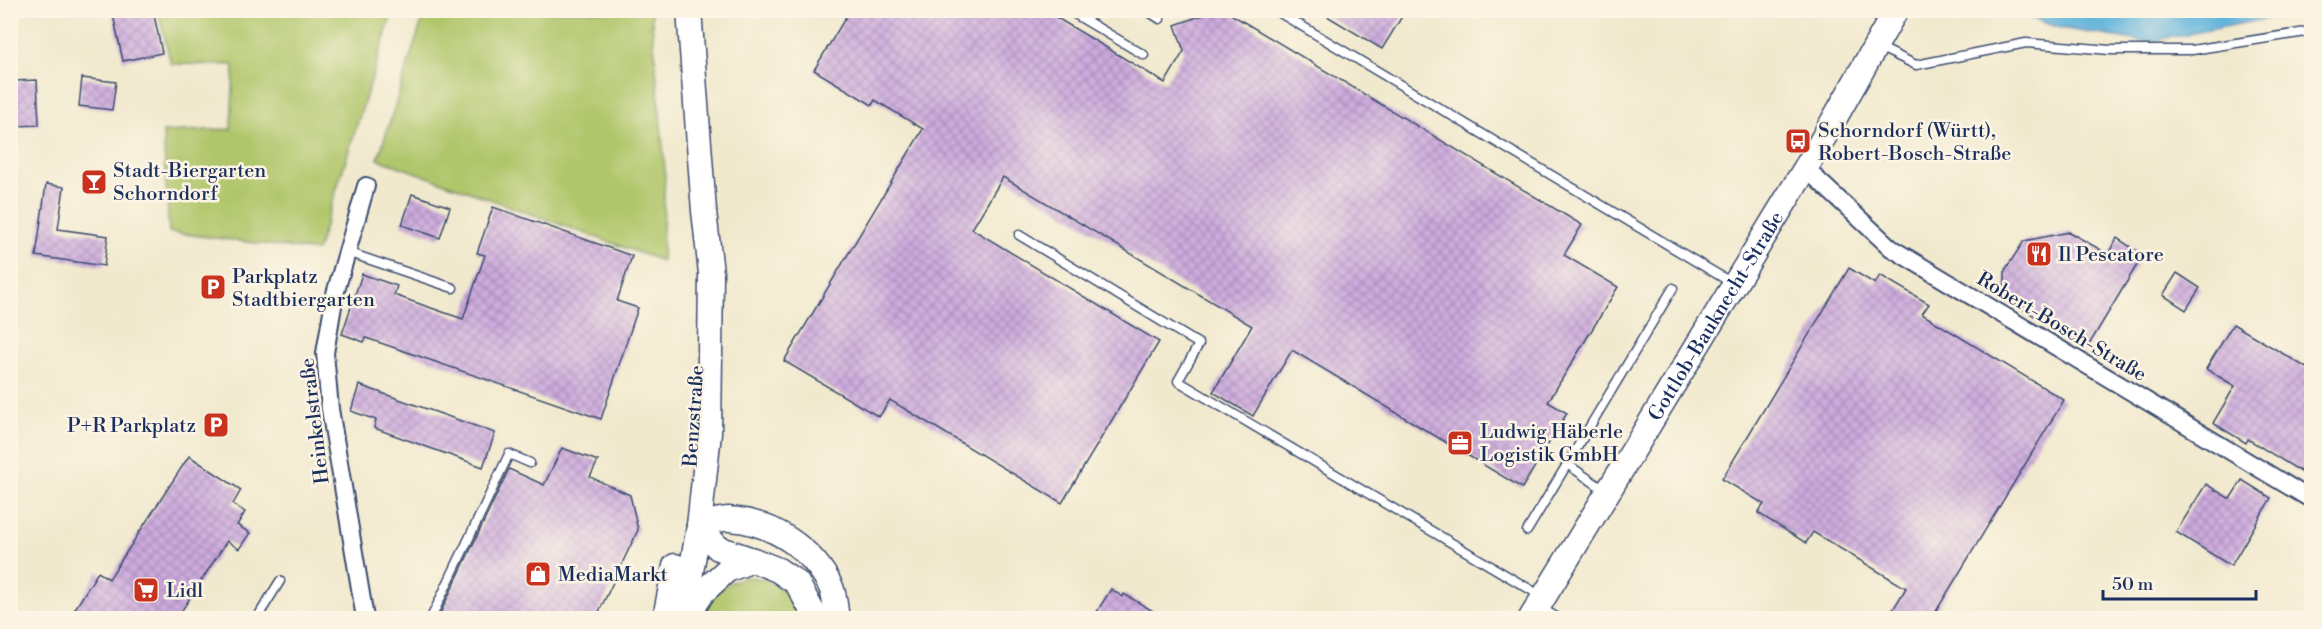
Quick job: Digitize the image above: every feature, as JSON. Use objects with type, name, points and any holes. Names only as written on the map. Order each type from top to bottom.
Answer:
[{"type":"street","name":"Benzstraße","points":[[685,618],[699,526],[709,411],[711,273],[704,211],[689,10]]},
{"type":"street","name":"Gottlob-Bauknecht-Straße","points":[[1543,610],[1608,492],[1735,285],[1876,46],[1890,13]]},
{"type":"street","name":"Robert-Bosch-Straße","points":[[1805,168],[1891,248],[2312,500]]},
{"type":"street","name":"Heinkelstraße","points":[[366,186],[335,294],[325,352],[330,409],[366,618]]},
{"type":"street","name":"Benzstraße","points":[[665,618],[680,544],[694,437],[698,254],[704,211]]},
{"type":"street","points":[[816,618],[798,583],[778,570],[718,548],[699,526],[729,518],[757,525],[788,538],[815,561],[832,588],[837,618]]},
{"type":"street","points":[[685,618],[703,592],[726,570],[753,560]]},
{"type":"lane","points":[[1068,10],[1144,55]]},
{"type":"lane","points":[[1146,10],[1160,19]]},
{"type":"lane","points":[[1275,10],[1735,285]]},
{"type":"lane","points":[[1876,46],[1916,65],[2026,43],[2110,50],[2192,50],[2312,31]]},
{"type":"lane","points":[[10,227],[10,270]]},
{"type":"lane","points":[[1019,235],[1199,344],[1178,381],[1543,610]]},
{"type":"lane","points":[[347,252],[453,288]]},
{"type":"lane","points":[[1527,531],[1673,288]]},
{"type":"lane","points":[[431,618],[509,454],[530,463]]},
{"type":"lane","points":[[1567,464],[1608,492]]},
{"type":"lane","points":[[257,618],[279,581]]},
{"type":"green space","points":[[158,11],[393,11],[317,251],[169,232],[163,132],[231,129],[234,65],[171,64]]},
{"type":"green space","points":[[425,11],[651,11],[665,170],[662,261],[378,159]]},
{"type":"green space","points":[[746,577],[763,579],[783,590],[793,601],[800,618],[701,618],[718,591],[729,583]]},
{"type":"water","points":[[2311,10],[2147,42],[2060,28],[2009,11]]},
{"type":"building","points":[[112,10],[153,10],[162,53],[123,61]]},
{"type":"building","points":[[850,10],[1044,10],[1165,83],[1184,51],[1175,25],[1206,14],[1208,10],[1224,10],[1582,225],[1564,255],[1618,287],[1548,402],[1567,413],[1522,488],[1292,350],[1253,416],[1213,392],[1252,326],[1003,177],[972,229],[1159,342],[1062,503],[890,400],[879,417],[784,361],[923,129],[875,100],[872,105],[814,70]]},
{"type":"building","points":[[1317,10],[1406,10],[1382,49]]},
{"type":"building","points":[[82,78],[116,82],[112,110],[79,106]]},
{"type":"building","points":[[37,80],[39,125],[16,126],[14,81]]},
{"type":"building","points":[[46,184],[64,187],[58,229],[108,236],[104,266],[36,256]]},
{"type":"building","points":[[412,194],[450,207],[440,238],[402,225]]},
{"type":"building","points":[[493,207],[632,256],[617,301],[638,308],[601,419],[366,338],[364,342],[342,334],[362,274],[397,286],[394,295],[463,319],[485,255],[477,253]]},
{"type":"building","points":[[2069,232],[2108,254],[2117,238],[2143,255],[2087,348],[2005,298],[2005,270],[2024,241]]},
{"type":"building","points":[[1849,268],[1875,284],[1880,275],[1929,304],[1922,314],[2064,400],[1932,618],[1888,618],[1906,588],[1813,532],[1806,543],[1758,513],[1764,504],[1722,479]]},
{"type":"building","points":[[2177,273],[2200,288],[2186,310],[2163,295]]},
{"type":"building","points":[[2233,324],[2312,371],[2312,466],[2306,475],[2248,439],[2246,443],[2213,423],[2235,386],[2206,369]]},
{"type":"building","points":[[359,385],[495,433],[483,467],[374,428],[376,420],[351,411]]},
{"type":"building","name":"MediaMarkt","points":[[562,448],[598,461],[590,477],[630,495],[638,530],[596,618],[438,618],[509,469],[544,485]]},
{"type":"building","points":[[189,456],[241,490],[233,504],[245,512],[237,525],[250,533],[239,549],[227,541],[177,618],[84,618],[73,612],[98,572],[109,579]]},
{"type":"building","points":[[2242,480],[2271,498],[2231,566],[2176,532],[2206,484],[2230,499]]},
{"type":"building","points":[[1111,589],[1123,597],[1124,594],[1165,618],[1093,618]]},
{"type":"place","name":"Schorndorf (Württ), Robert-Bosch-Straße","points":[[1798,141]]},
{"type":"place","name":"Stadt-Biergarten Schorndorf","points":[[94,182]]},
{"type":"place","name":"Il Pescatore","points":[[2039,254]]},
{"type":"place","name":"Parkplatz Stadtbiergarten","points":[[213,287]]},
{"type":"place","name":"P+R Parkplatz","points":[[216,425]]},
{"type":"place","name":"Ludwig Häberle Logistik GmbH","points":[[1460,443]]},
{"type":"place","name":"MediaMarkt","points":[[538,574]]},
{"type":"place","name":"Lidl","points":[[146,590]]}]
